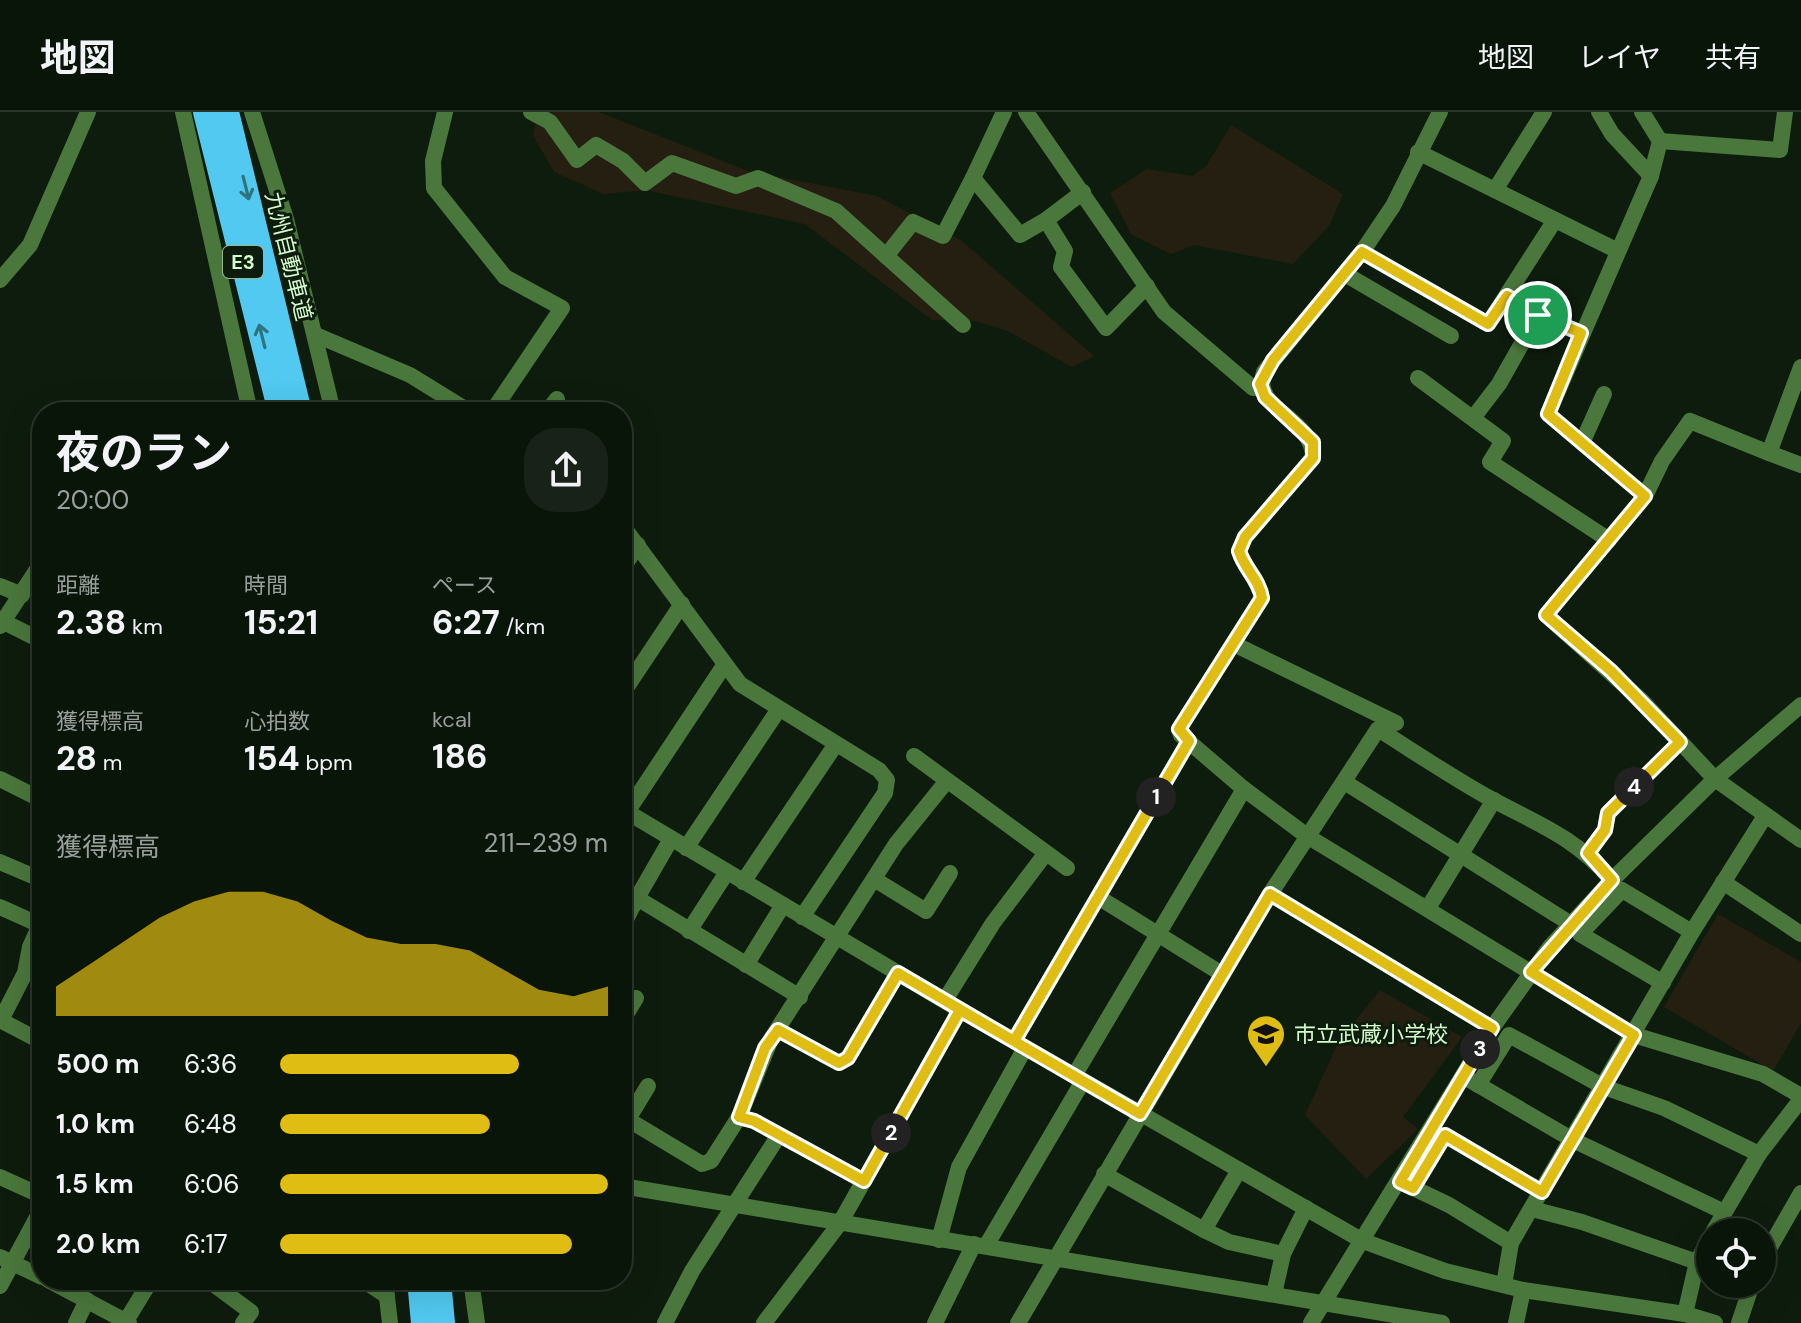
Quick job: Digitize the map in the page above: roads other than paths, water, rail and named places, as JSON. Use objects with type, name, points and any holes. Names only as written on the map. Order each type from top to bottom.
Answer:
[{"type":"highway","name":"九州自動車道","points":[[205,112],[278,402]]},
{"type":"highway","name":"九州自動車道","points":[[227,112],[298,402]]},
{"type":"highway","points":[[420,1290],[423,1323]]},
{"type":"highway","points":[[440,1290],[443,1323]]},
{"type":"street","points":[[0,280],[30,245],[88,112]]},
{"type":"street","points":[[183,112],[248,402]]},
{"type":"street","points":[[252,112],[316,335],[331,402]]},
{"type":"street","points":[[445,112],[433,161],[434,188],[505,277],[562,308],[499,402]]},
{"type":"street","points":[[531,112],[550,122],[577,160],[596,145],[623,161],[645,183],[672,163],[736,186],[758,178],[836,211],[963,325]]},
{"type":"street","points":[[886,256],[913,222],[943,236],[1004,112]]},
{"type":"street","points":[[1026,112],[1164,312],[1253,388],[1262,388]]},
{"type":"street","points":[[1440,112],[1393,206],[1362,252],[1264,372],[1262,388],[1265,397],[1313,442],[1313,458],[1245,537],[1239,551],[1243,565],[1259,584],[1262,598],[1179,729],[1244,789],[1307,836],[1634,1035],[1763,1074],[1801,1098],[1759,1154],[1721,1218]]},
{"type":"street","points":[[1495,190],[1544,112]]},
{"type":"street","points":[[1599,112],[1612,134],[1651,176]]},
{"type":"street","points":[[1642,112],[1660,141],[1651,176],[1616,250],[1548,414],[1645,496]]},
{"type":"street","points":[[1660,141],[1780,150],[1785,112]]},
{"type":"street","points":[[1418,152],[1616,250]]},
{"type":"street","points":[[973,178],[1020,235],[1083,192]]},
{"type":"street","points":[[1046,220],[1065,251],[1061,267],[1106,328],[1147,286]]},
{"type":"street","points":[[1362,252],[1488,324],[1555,220]]},
{"type":"street","points":[[1345,274],[1451,336]]},
{"type":"street","points":[[1507,296],[1538,315],[1581,333]]},
{"type":"street","points":[[1473,418],[1499,384],[1538,315]]},
{"type":"street","points":[[316,335],[410,375],[454,402]]},
{"type":"street","points":[[1769,453],[1801,367]]},
{"type":"street","points":[[1418,378],[1503,441],[1490,462],[1609,540]]},
{"type":"street","points":[[1582,443],[1604,394]]},
{"type":"street","points":[[1801,465],[1690,421],[1662,461],[1645,496],[1546,615],[1611,671],[1715,779],[1801,840]]},
{"type":"street","points":[[632,538],[740,684],[879,770],[887,787],[802,917]]},
{"type":"street","points":[[632,554],[638,545]]},
{"type":"street","points":[[32,578],[1,622],[32,636]]},
{"type":"street","points":[[0,586],[22,595]]},
{"type":"street","points":[[632,674],[682,604]]},
{"type":"street","points":[[1234,644],[1396,723]]},
{"type":"street","points":[[632,799],[725,664]]},
{"type":"street","points":[[1471,1081],[1492,1028],[1531,972],[1571,924],[1715,779],[1801,705]]},
{"type":"street","points":[[686,848],[779,709]]},
{"type":"street","points":[[1018,1323],[1270,894],[1346,783],[1378,729],[1494,800],[1555,831],[1588,853],[1612,880]]},
{"type":"street","points":[[939,1240],[959,1167],[1020,1045],[1098,897],[1189,741]]},
{"type":"street","points":[[1588,853],[1605,830],[1608,813],[1680,742]]},
{"type":"street","points":[[743,882],[836,744]]},
{"type":"street","points":[[914,756],[1067,868]]},
{"type":"street","points":[[0,779],[32,795]]},
{"type":"street","points":[[632,1121],[702,1164],[711,1161],[739,1117],[765,1048],[874,879],[946,782]]},
{"type":"street","points":[[1346,783],[1571,924]]},
{"type":"street","points":[[935,1323],[1079,1079],[1244,789]]},
{"type":"street","points":[[1428,908],[1494,800]]},
{"type":"street","points":[[632,816],[1020,1045],[1363,1241],[1445,1271],[1523,1290],[1685,1314],[1715,1323]]},
{"type":"street","points":[[1504,1285],[1511,1243],[1692,932],[1765,816]]},
{"type":"street","points":[[632,908],[671,839]]},
{"type":"street","points":[[945,1000],[993,923],[1046,853]]},
{"type":"street","points":[[0,862],[32,876]]},
{"type":"street","points":[[689,931],[727,872]]},
{"type":"street","points":[[874,879],[926,911],[950,873]]},
{"type":"street","points":[[1723,882],[1801,934]]},
{"type":"street","points":[[1663,983],[1580,934],[1622,890],[1692,932]]},
{"type":"street","points":[[1270,894],[1492,1028]]},
{"type":"street","points":[[1098,897],[1222,974]]},
{"type":"street","points":[[637,898],[800,997]]},
{"type":"street","points":[[746,965],[783,905]]},
{"type":"street","points":[[0,907],[32,919]]},
{"type":"street","points":[[32,951],[25,973],[0,1020],[32,1037]]},
{"type":"street","points":[[778,1030],[839,1063],[848,1058],[898,973]]},
{"type":"street","points":[[632,1005],[636,998]]},
{"type":"street","points":[[764,1323],[840,1223],[960,1010]]},
{"type":"street","points":[[1406,1185],[1471,1081],[1509,1035],[1604,1087],[1664,1108],[1759,1154]]},
{"type":"street","points":[[1471,1081],[1573,1140],[1724,1212]]},
{"type":"street","points":[[632,1108],[648,1086]]},
{"type":"street","points":[[739,1117],[864,1181]]},
{"type":"street","points":[[665,1323],[692,1271],[779,1135]]},
{"type":"street","points":[[1311,1323],[1363,1241],[1445,1135],[1542,1192]]},
{"type":"street","points":[[1204,1230],[1239,1170]]},
{"type":"street","points":[[1104,1174],[1229,1242],[1283,1254]]},
{"type":"street","points":[[0,1177],[32,1191]]},
{"type":"street","points":[[1406,1185],[1449,1205],[1511,1243]]},
{"type":"street","points":[[632,1188],[1442,1323]]},
{"type":"street","points":[[1776,1237],[1801,1193]]},
{"type":"street","points":[[1274,1294],[1283,1254],[1306,1208]]},
{"type":"street","points":[[1532,1209],[1582,1222],[1696,1262]]},
{"type":"street","points":[[0,1286],[6,1259],[32,1222]]},
{"type":"street","points":[[6,1259],[32,1272]]},
{"type":"street","points":[[1685,1314],[1696,1266]]},
{"type":"street","points":[[68,1290],[128,1322],[146,1290]]},
{"type":"street","points":[[221,1290],[251,1312],[243,1323]]},
{"type":"street","points":[[386,1290],[390,1323]]},
{"type":"street","points":[[472,1290],[477,1323]]},
{"type":"street","points":[[1516,1323],[1523,1290]]},
{"type":"street","points":[[1739,1323],[1747,1298]]},
{"type":"street","points":[[76,1323],[87,1300]]},
{"type":"place","name":"市立武蔵小学校","points":[[1266,1068]]}]
